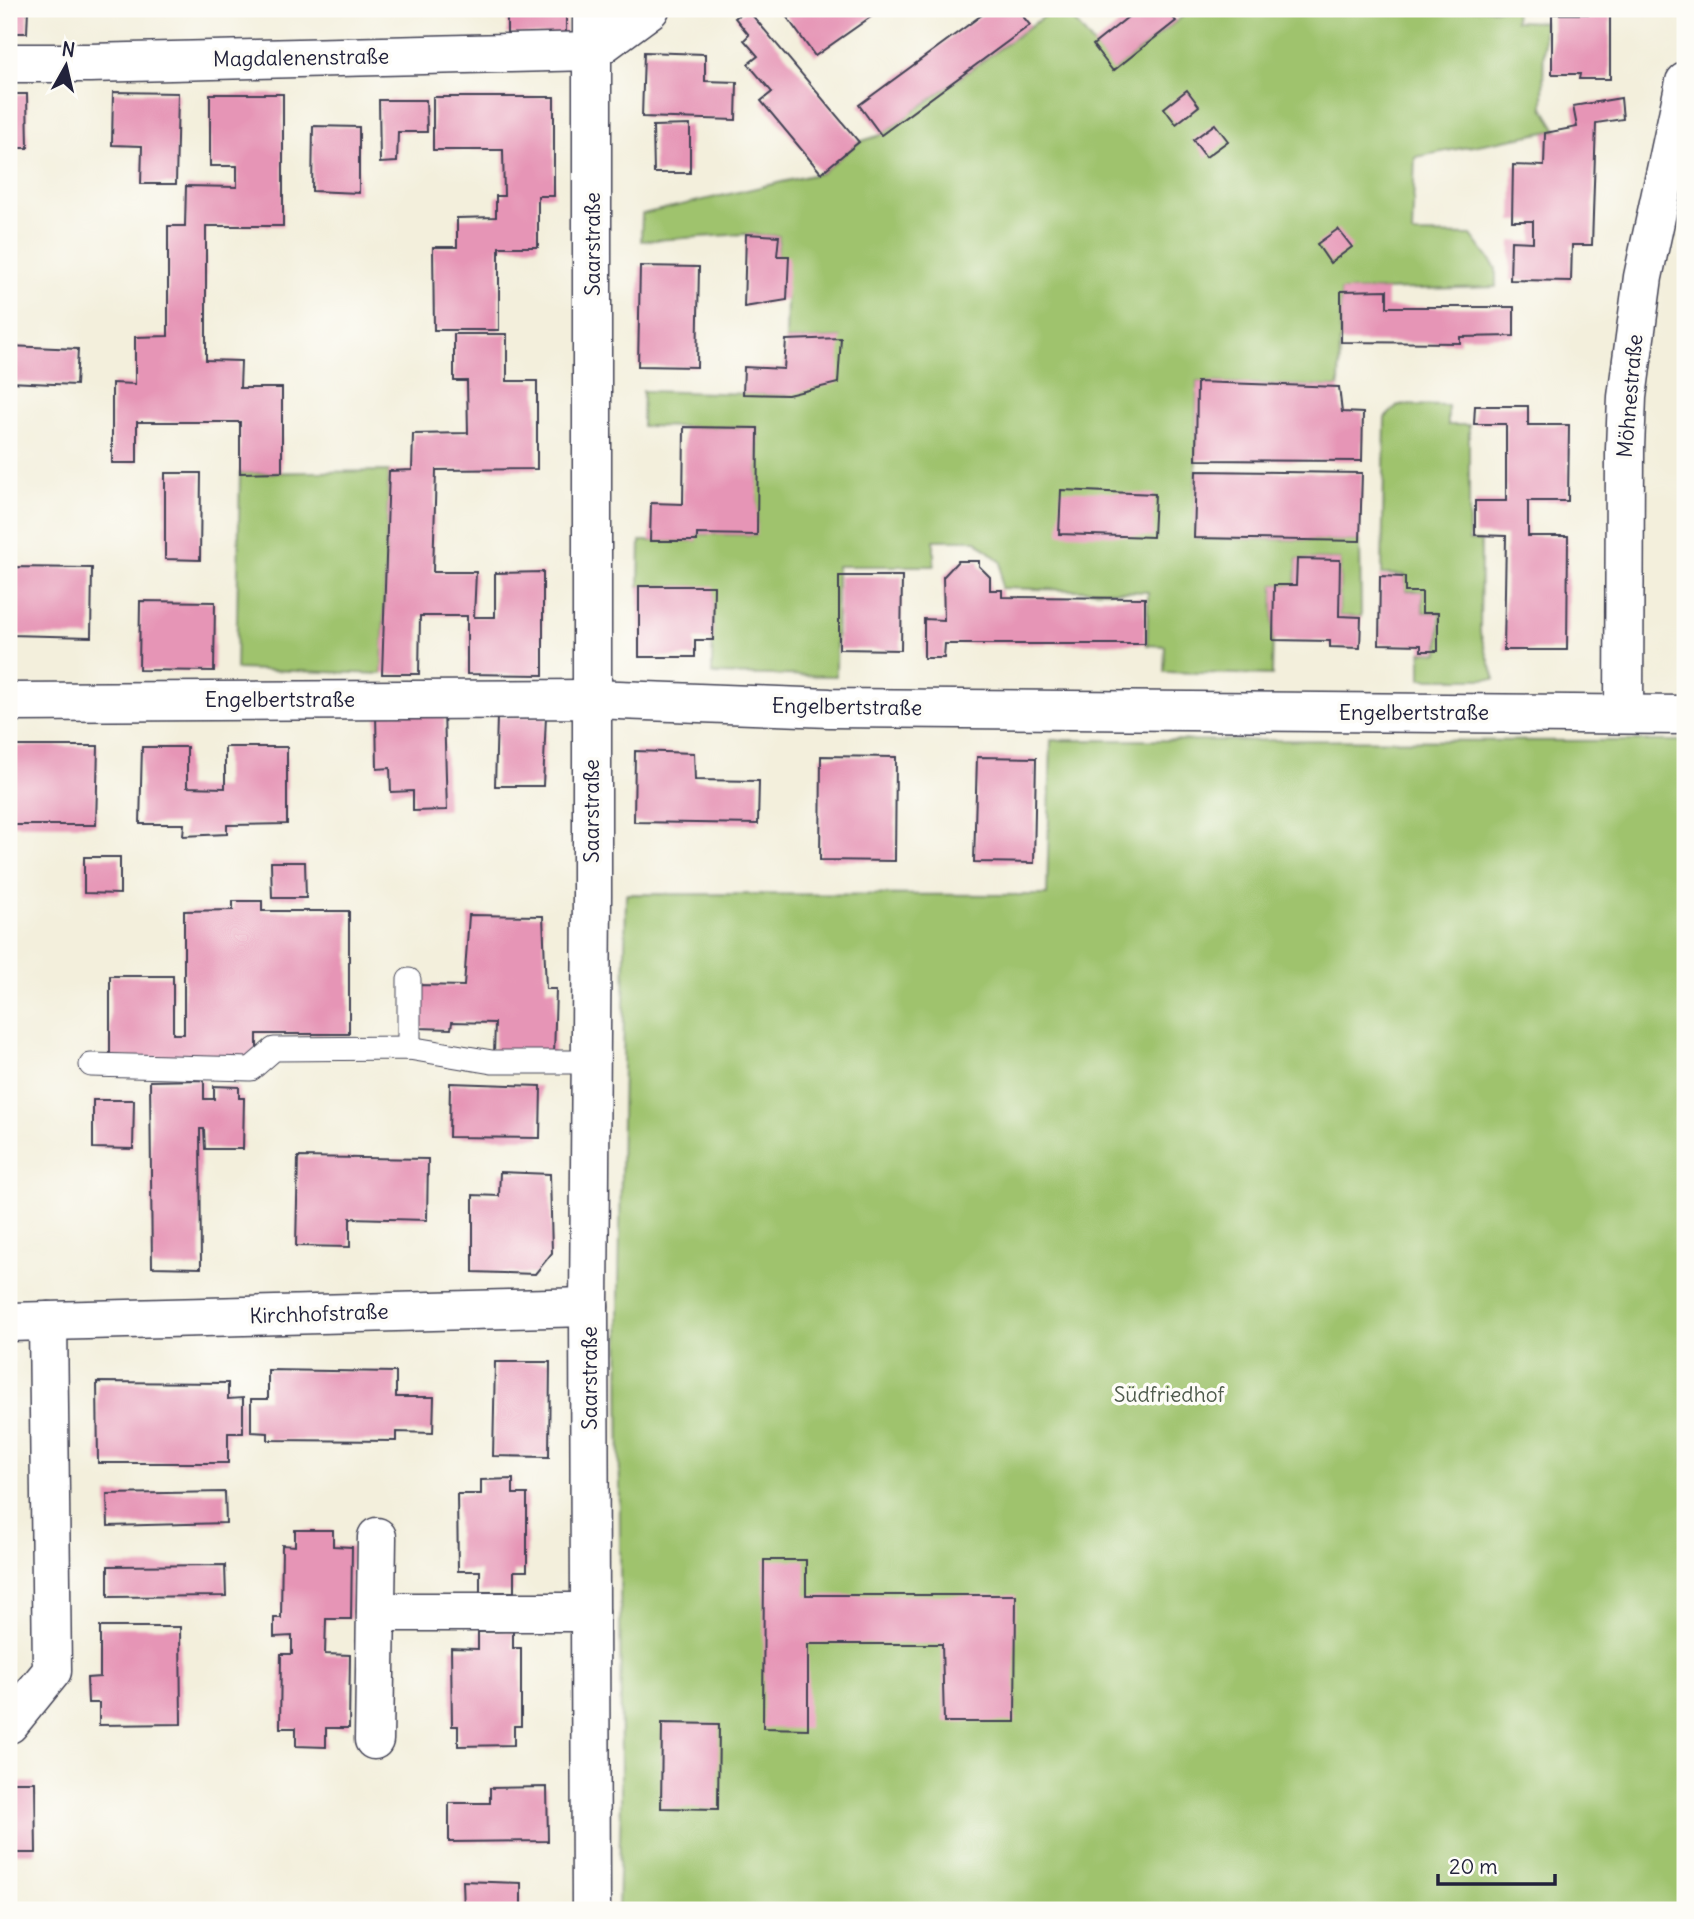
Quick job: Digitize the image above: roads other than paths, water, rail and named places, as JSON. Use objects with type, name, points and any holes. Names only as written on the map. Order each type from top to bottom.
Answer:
[{"type":"street","name":"Saarstraße","points":[[591,1910],[589,1307],[592,9]]},
{"type":"street","points":[[593,51],[650,9]]},
{"type":"street","name":"Magdalenenstraße","points":[[9,63],[593,51]]},
{"type":"street","name":"Möhnestraße","points":[[1624,714],[1625,463],[1628,397],[1643,277],[1685,82]]},
{"type":"street","name":"Engelbertstraße","points":[[9,702],[592,699],[830,708],[1685,715]]},
{"type":"street","name":"Kirchhofstraße","points":[[9,1322],[589,1307]]},
{"type":"street","points":[[9,1724],[52,1671],[48,1321]]},
{"type":"street","points":[[374,1740],[377,1537]]},
{"type":"street","points":[[376,1612],[590,1612]]},
{"type":"lane","points":[[409,980],[409,1048]]},
{"type":"lane","points":[[91,1065],[251,1069],[274,1049],[409,1048],[492,1062],[591,1062]]},
{"type":"park label","name":"Südfriedhof","points":[[1169,1395]]}]
